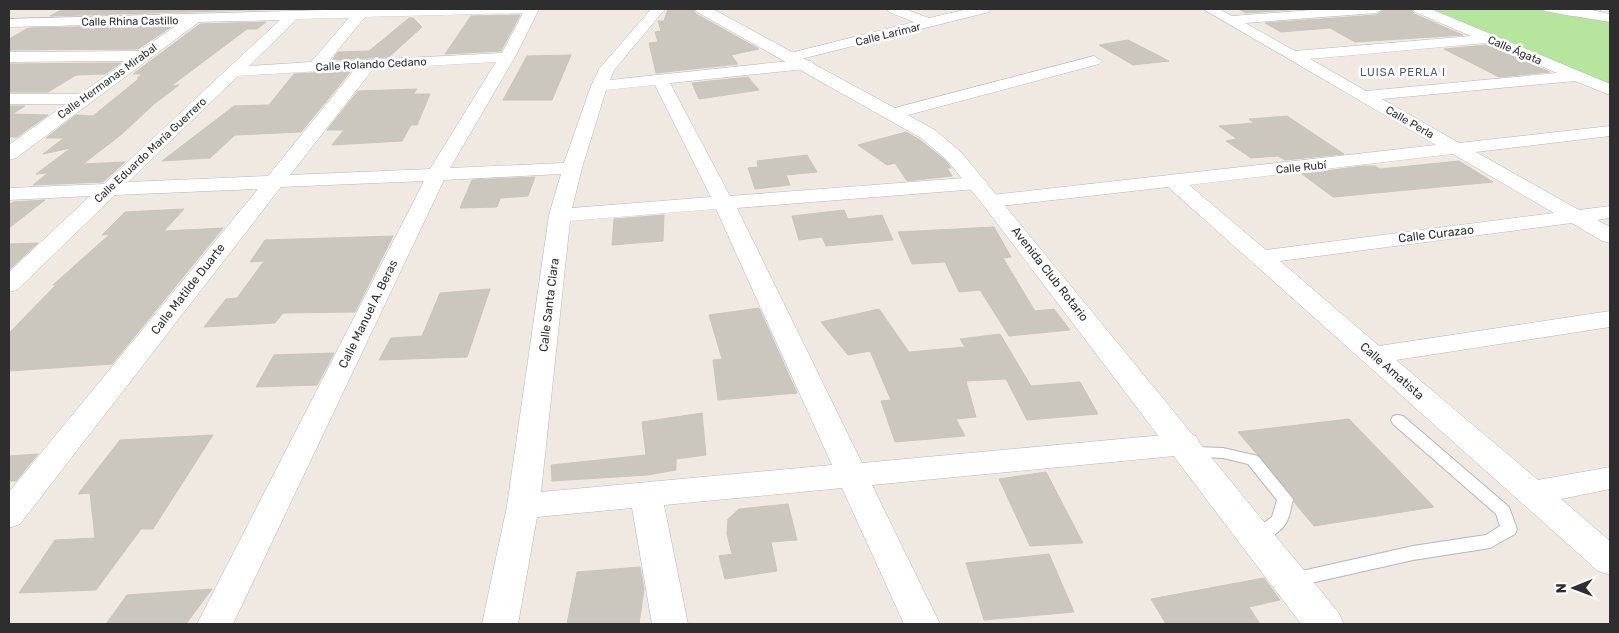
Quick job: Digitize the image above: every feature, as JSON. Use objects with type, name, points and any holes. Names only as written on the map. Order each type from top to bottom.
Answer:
[{"type":"main road","name":"Avenida Club Rotario","points":[[702,9],[798,60],[928,134],[954,156],[985,192],[1188,448],[1324,624]]},
{"type":"street","name":"Calle Hermanas Mirabal","points":[[12,149],[207,9]]},
{"type":"street","name":"Calle Rhina Castillo","points":[[9,23],[192,20],[522,9]]},
{"type":"street","name":"Calle Manuel A. Beras","points":[[215,624],[437,174],[507,57],[532,9]]},
{"type":"street","name":"Calle Santa Clara","points":[[500,624],[523,506],[560,215],[572,168],[599,86],[612,62],[658,9]]},
{"type":"street","points":[[894,9],[930,24]]},
{"type":"street","name":"Calle Larimar","points":[[599,86],[798,60],[984,9]]},
{"type":"street","name":"Calle Perla","points":[[1210,9],[1610,236]]},
{"type":"street","points":[[1230,20],[1376,9]]},
{"type":"street","name":"Calle Ágata","points":[[1420,9],[1610,90]]},
{"type":"street","points":[[1547,9],[1584,12],[1610,18]]},
{"type":"street","points":[[315,67],[361,13]]},
{"type":"street","name":"Calle Eduardo María Guerrero","points":[[9,285],[292,16]]},
{"type":"street","points":[[1293,56],[1488,38]]},
{"type":"street","points":[[9,57],[141,56]]},
{"type":"street","name":"Calle Rolando Cedano","points":[[235,71],[507,57]]},
{"type":"street","points":[[893,114],[1094,61]]},
{"type":"street","name":"Calle Matilde Duarte","points":[[9,515],[272,182],[368,64]]},
{"type":"street","points":[[1364,96],[1576,76]]},
{"type":"street","points":[[660,79],[724,203],[922,624]]},
{"type":"street","points":[[9,99],[82,99]]},
{"type":"street","name":"Calle Rubí","points":[[560,215],[724,203],[985,192],[1173,181],[1459,150],[1610,131]]},
{"type":"street","points":[[9,194],[572,168]]},
{"type":"street","name":"Calle Amatista","points":[[1173,181],[1610,562]]},
{"type":"street","name":"Calle Curazao","points":[[1261,257],[1610,212]]},
{"type":"street","points":[[1373,355],[1610,319]]},
{"type":"street","points":[[523,506],[1188,448]]},
{"type":"street","points":[[1532,493],[1610,478]]},
{"type":"street","points":[[646,495],[670,624]]},
{"type":"lane","points":[[1290,581],[1413,553],[1490,541],[1509,529],[1503,512],[1398,420]]},
{"type":"lane","points":[[1188,448],[1223,453],[1252,460],[1285,499],[1279,521],[1257,537]]},
{"type":"green space","points":[[1420,9],[1539,9],[1610,18],[1610,89]]},
{"type":"building","points":[[63,9],[285,9],[50,16]]},
{"type":"building","points":[[668,9],[693,9],[696,14],[759,49],[731,55],[738,64],[656,73],[649,43],[658,42],[655,32],[661,31],[658,21],[664,21]]},
{"type":"building","points":[[1238,9],[1303,9],[1246,13]]},
{"type":"building","points":[[1411,9],[1414,14],[1463,35],[1355,42],[1330,28],[1281,32],[1265,23],[1376,15],[1384,10]]},
{"type":"building","points":[[520,15],[501,51],[445,54],[471,16]]},
{"type":"building","points":[[409,18],[413,18],[422,27],[389,57],[332,60],[338,52],[369,51]]},
{"type":"building","points":[[266,22],[257,29],[247,29],[171,86],[179,85],[154,104],[122,134],[83,164],[125,162],[103,182],[33,185],[48,173],[36,174],[71,148],[43,154],[64,138],[46,138],[76,115],[93,116],[143,74],[133,74],[200,24]]},
{"type":"building","points":[[174,25],[138,49],[9,50],[9,39],[28,28]]},
{"type":"building","points":[[1128,40],[1169,61],[1133,65],[1099,45]]},
{"type":"building","points":[[1487,45],[1550,72],[1499,77],[1444,49]]},
{"type":"building","points":[[571,55],[552,100],[503,100],[527,56]]},
{"type":"building","points":[[121,63],[105,74],[76,75],[48,92],[9,92],[9,64]]},
{"type":"building","points":[[351,71],[301,132],[235,135],[210,158],[162,161],[234,106],[269,105],[294,74]]},
{"type":"building","points":[[748,77],[759,90],[699,99],[692,83]]},
{"type":"building","points":[[417,89],[413,94],[430,94],[417,125],[411,125],[402,141],[332,145],[344,130],[327,130],[358,91]]},
{"type":"building","points":[[9,106],[25,106],[12,114],[48,115],[17,137],[9,137]]},
{"type":"building","points":[[1287,116],[1344,154],[1285,160],[1278,156],[1251,158],[1226,141],[1237,139],[1219,126],[1254,123],[1249,119]]},
{"type":"building","points":[[906,132],[920,140],[946,161],[951,168],[947,168],[952,176],[907,181],[895,163],[887,165],[858,145]]},
{"type":"building","points":[[807,155],[817,172],[786,175],[790,185],[755,189],[748,168],[758,167],[757,161]]},
{"type":"building","points":[[1459,161],[1493,182],[1333,197],[1302,174],[1363,166],[1375,166],[1380,169]]},
{"type":"building","points":[[535,177],[528,196],[500,198],[497,207],[460,208],[472,180]]},
{"type":"building","points":[[45,200],[9,228],[9,205],[13,202]]},
{"type":"building","points":[[184,209],[164,231],[223,228],[112,364],[9,371],[9,333],[56,285],[53,285],[110,234],[102,235],[125,212]]},
{"type":"building","points":[[844,210],[848,219],[882,215],[893,240],[826,246],[822,237],[799,240],[792,216]]},
{"type":"building","points":[[664,215],[663,241],[612,245],[614,219]]},
{"type":"building","points":[[994,227],[1011,257],[1003,258],[1035,311],[1054,309],[1070,330],[1009,336],[980,290],[959,292],[945,262],[912,264],[898,232]]},
{"type":"building","points":[[393,236],[355,312],[283,313],[275,323],[204,327],[226,299],[237,298],[264,261],[250,262],[265,240]]},
{"type":"building","points":[[38,243],[9,270],[9,244]]},
{"type":"building","points":[[490,289],[467,357],[379,360],[391,338],[422,336],[440,293]]},
{"type":"building","points":[[759,308],[797,393],[718,400],[713,360],[722,359],[709,315]]},
{"type":"building","points":[[879,309],[909,352],[965,347],[960,339],[1000,334],[1031,386],[1080,382],[1098,414],[1027,420],[1006,379],[966,381],[976,417],[956,419],[965,436],[895,442],[881,401],[891,400],[870,351],[848,355],[821,322]]},
{"type":"building","points":[[334,353],[317,385],[256,387],[274,355]]},
{"type":"building","points":[[702,413],[706,455],[676,459],[676,470],[648,475],[552,481],[551,465],[646,455],[642,422]]},
{"type":"building","points":[[1349,419],[1434,507],[1314,526],[1294,502],[1294,498],[1238,432]]},
{"type":"building","points":[[213,435],[153,529],[141,529],[96,590],[19,593],[55,540],[95,538],[90,493],[78,494],[120,440]]},
{"type":"building","points":[[38,454],[16,481],[9,481],[9,456]]},
{"type":"building","points":[[1046,472],[1083,543],[1030,546],[999,479]]},
{"type":"building","points":[[788,504],[797,540],[771,542],[777,571],[725,579],[719,556],[732,554],[727,534],[728,519],[739,509]]},
{"type":"building","points":[[1049,554],[1074,612],[984,620],[966,563]]},
{"type":"building","points":[[640,567],[644,589],[639,624],[567,624],[577,572]]},
{"type":"building","points":[[1264,578],[1280,600],[1249,607],[1260,624],[1166,624],[1151,599]]},
{"type":"building","points":[[212,589],[186,624],[106,624],[127,595]]},
{"type":"district","name":"LUISA PERLA I","points":[[1403,72]]}]
